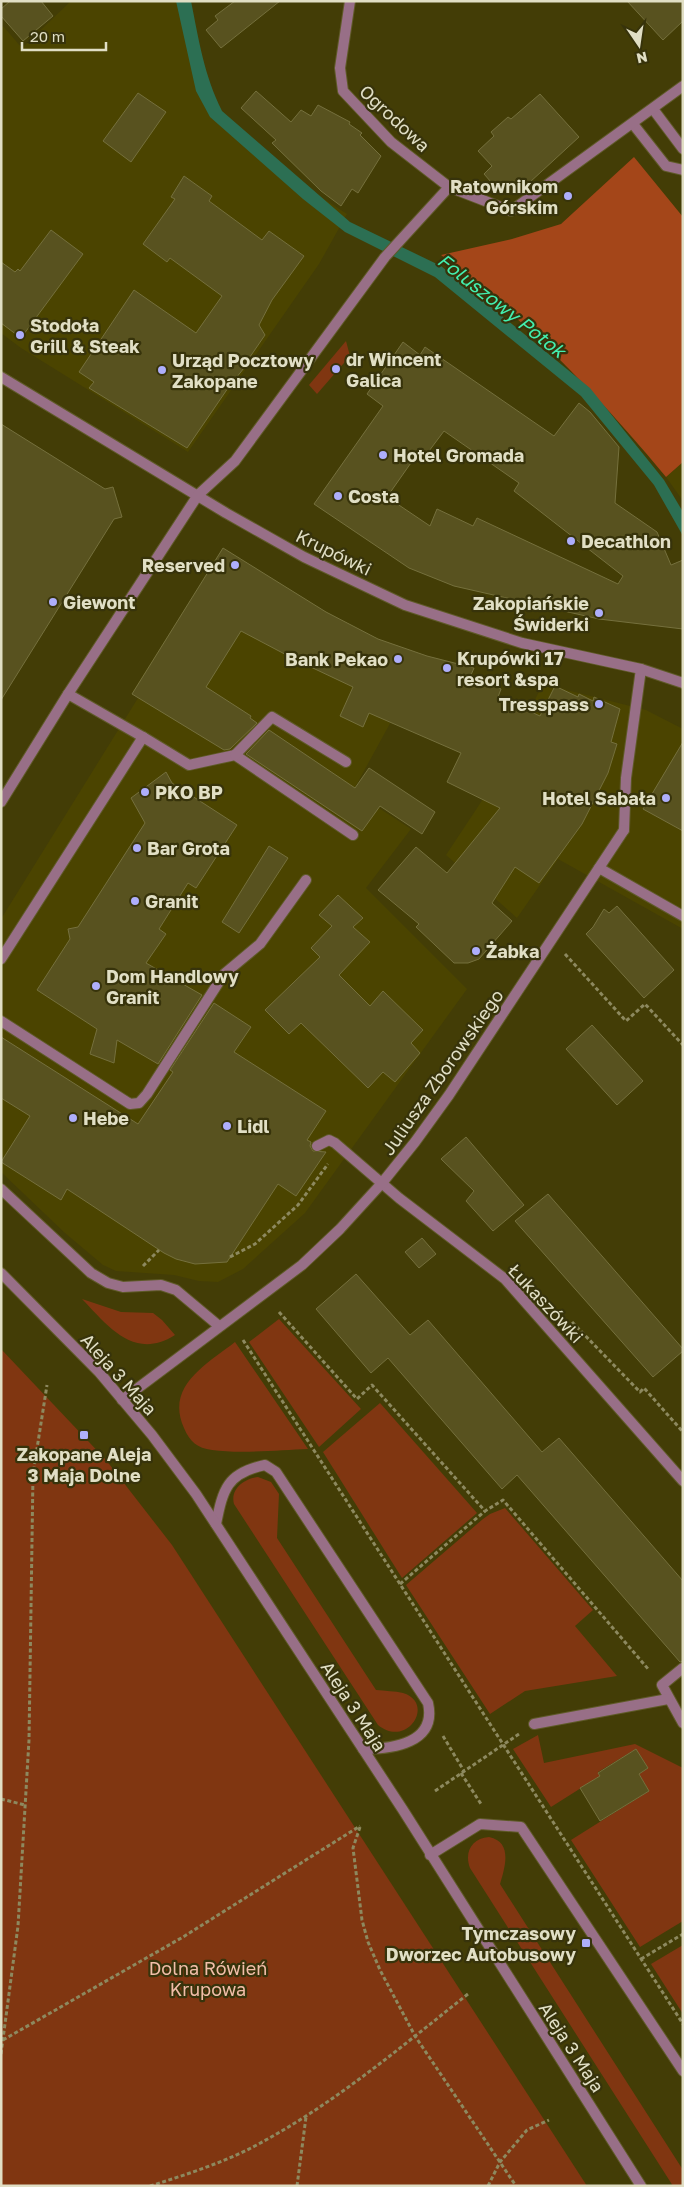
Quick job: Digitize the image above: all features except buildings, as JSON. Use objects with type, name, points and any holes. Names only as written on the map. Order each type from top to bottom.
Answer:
[{"type":"street","name":"Ogrodowa","points":[[350,1],[340,68],[343,91],[391,142],[449,186],[512,210],[633,124]]},
{"type":"street","points":[[683,86],[633,124],[666,166],[683,170]]},
{"type":"street","points":[[653,108],[683,149]]},
{"type":"street","points":[[1,802],[68,694],[198,495],[235,460],[385,258],[414,223],[449,186]]},
{"type":"street","name":"Krupówki","points":[[1,377],[304,557],[405,605],[522,644],[642,669],[683,683]]},
{"type":"street","name":"Juliusza Zborowskiego","points":[[122,1400],[302,1265],[340,1229],[382,1183],[449,1095],[624,830],[626,778],[642,669]]},
{"type":"street","points":[[68,694],[189,765],[235,755],[272,717],[346,762]]},
{"type":"street","points":[[1,959],[143,737]]},
{"type":"street","points":[[235,755],[353,835]]},
{"type":"street","points":[[600,868],[683,916]]},
{"type":"street","points":[[1,1021],[130,1104],[139,1103],[147,1094],[224,974],[260,944],[306,880]]},
{"type":"street","name":"Łukaszówki","points":[[317,1146],[329,1140],[336,1143],[382,1183],[505,1279],[683,1481]]},
{"type":"street","points":[[1,1189],[91,1273],[108,1283],[124,1287],[161,1285],[176,1290],[219,1326]]},
{"type":"street","name":"Aleja 3 Maja","points":[[1,1272],[93,1366],[176,1466],[363,1749],[641,2186]]},
{"type":"street","points":[[216,1524],[225,1489],[236,1475],[250,1468],[265,1465],[276,1472],[428,1703],[431,1716],[424,1731],[402,1745],[383,1749],[363,1749]]},
{"type":"street","points":[[683,1668],[662,1685],[668,1699],[683,1723]]},
{"type":"street","points":[[534,1724],[668,1699]]},
{"type":"street","points":[[430,1855],[480,1824],[521,1828],[683,2071]]},
{"type":"path","points":[[565,953],[626,1020],[645,1004],[683,1045]]},
{"type":"path","points":[[230,1257],[255,1244],[298,1205],[329,1163],[337,1168]]},
{"type":"path","points":[[141,1268],[159,1250]]},
{"type":"path","points":[[279,1312],[357,1399],[372,1386],[485,1511]]},
{"type":"path","points":[[243,1340],[683,2024]]},
{"type":"path","points":[[1,2054],[18,1926],[29,1731],[33,1474],[47,1385]]},
{"type":"path","points":[[400,1584],[485,1511],[503,1500],[662,1685]]},
{"type":"path","points":[[431,1716],[462,1772],[495,1825]]},
{"type":"path","points":[[435,1791],[503,1744]]},
{"type":"path","points":[[1,1799],[25,1805]]},
{"type":"path","points":[[2,2041],[183,1937],[360,1826],[354,1848],[362,1920],[368,1942],[380,1970],[415,2036],[516,2186]]},
{"type":"path","points":[[641,1959],[683,1934]]},
{"type":"path","points":[[150,2186],[245,2151],[306,2116],[415,2036],[468,1994]]},
{"type":"path","points":[[297,2186],[306,2116]]},
{"type":"path","points":[[488,2186],[500,2162],[527,2130],[549,2120]]},
{"type":"shaded area","points":[[71,1],[191,1],[198,45],[216,106],[310,190],[347,214],[319,264],[188,452],[21,348],[1,333],[1,28],[3,26],[22,48]]},
{"type":"shaded area","points":[[176,1],[191,1],[206,71],[222,111],[350,222],[441,266],[590,388],[664,480],[683,512],[683,536],[654,485],[581,396],[435,277],[345,232],[303,199],[210,117],[196,91]]},
{"type":"shaded area","points":[[634,157],[683,217],[683,462],[666,477],[588,388],[560,360],[502,305],[441,255],[512,239],[561,224]]},
{"type":"shaded area","points":[[683,462],[683,501],[666,477]]},
{"type":"shaded area","points":[[223,548],[326,612],[378,639],[427,656],[353,791],[411,829],[366,888],[467,989],[305,1213],[243,1269],[218,1282],[199,1281],[174,1275],[116,1271],[103,1265],[65,1233],[1,1172],[1,919],[138,698],[133,691]]},
{"type":"shaded area","points":[[543,684],[646,710],[683,729],[683,929],[558,859],[517,918],[446,855],[485,796]]},
{"type":"green space","points":[[346,341],[350,356],[317,394],[309,385]]},
{"type":"green space","points":[[82,1299],[121,1312],[153,1313],[175,1335],[160,1342],[147,1344],[134,1342],[112,1329]]},
{"type":"green space","points":[[279,1319],[361,1409],[319,1447],[249,1342]]},
{"type":"green space","points":[[235,1342],[308,1449],[247,1452],[212,1450],[202,1448],[189,1437],[184,1428],[180,1413],[180,1400],[184,1388],[202,1368]]},
{"type":"green space","name":"Dolna Rówień Krupowa","points":[[1,1349],[106,1460],[172,1545],[587,2186],[1,2186]]},
{"type":"green space","points":[[380,1403],[477,1513],[402,1578],[323,1452]]},
{"type":"green space","points":[[258,1477],[271,1482],[279,1494],[277,1538],[376,1690],[403,1693],[413,1698],[417,1706],[417,1714],[414,1722],[407,1728],[399,1732],[389,1731],[378,1725],[234,1504],[233,1499],[236,1489],[243,1482]]},
{"type":"green space","points":[[505,1508],[593,1610],[575,1626],[617,1676],[525,1691],[490,1714],[406,1585],[483,1519]]},
{"type":"green space","points":[[538,1735],[544,1763],[635,1744],[683,1768],[683,1921],[640,1947],[571,1840],[649,1791],[639,1774],[648,1768],[636,1749],[598,1772],[600,1776],[551,1807],[513,1749]]},
{"type":"green space","points":[[489,1837],[502,1844],[504,1850],[505,1863],[500,1884],[683,2170],[683,2186],[673,2186],[470,1868],[468,1857],[471,1847],[478,1840]]},
{"type":"green space","points":[[683,1945],[683,2014],[651,1964]]},
{"type":"place","name":"Ratownikom Górskim","points":[[568,196]]},
{"type":"place","name":"Stodoła Grill & Steak","points":[[20,335]]},
{"type":"place","name":"dr Wincent Galica","points":[[336,369]]},
{"type":"place","name":"Urząd Pocztowy Zakopane","points":[[162,370]]},
{"type":"place","name":"Hotel Gromada","points":[[383,455]]},
{"type":"place","name":"Costa","points":[[338,496]]},
{"type":"place","name":"Decathlon","points":[[571,541]]},
{"type":"place","name":"Reserved","points":[[235,565]]},
{"type":"place","name":"Giewont","points":[[53,602]]},
{"type":"place","name":"Zakopiańskie Świderki","points":[[599,613]]},
{"type":"place","name":"Bank Pekao","points":[[398,659]]},
{"type":"place","name":"Krupówki 17 resort &spa","points":[[447,668]]},
{"type":"place","name":"Tresspass","points":[[599,704]]},
{"type":"place","name":"PKO BP","points":[[145,792]]},
{"type":"place","name":"Hotel Sabała","points":[[666,798]]},
{"type":"place","name":"Bar Grota","points":[[137,848]]},
{"type":"place","name":"Granit","points":[[135,901]]},
{"type":"place","name":"Żabka","points":[[476,951]]},
{"type":"place","name":"Dom Handlowy Granit","points":[[96,986]]},
{"type":"place","name":"Hebe","points":[[73,1118]]},
{"type":"place","name":"Lidl","points":[[227,1126]]},
{"type":"place","name":"Zakopane Aleja 3 Maja Dolne","points":[[84,1435]]},
{"type":"place","name":"Tymczasowy Dworzec Autobusowy","points":[[586,1943]]},
{"type":"water label","name":"Foluszowy Potok","points":[[502,305]]}]
